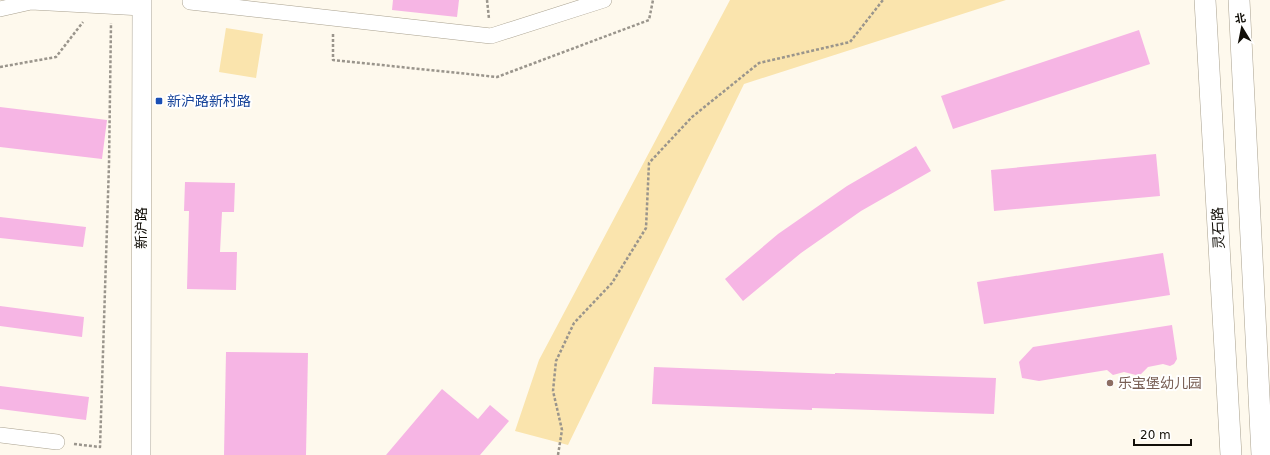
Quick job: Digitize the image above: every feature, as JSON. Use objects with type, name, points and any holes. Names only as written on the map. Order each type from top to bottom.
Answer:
[{"type":"main road","name":"灵石路","points":[[1206,0],[1231,455]]},
{"type":"main road","points":[[1239,0],[1262,455]]},
{"type":"street","points":[[190,0],[190,2],[491,36],[604,0]]},
{"type":"street","points":[[0,9],[31,2],[111,6],[142,4]]},
{"type":"street","name":"新沪路","points":[[141,455],[142,4]]},
{"type":"street","points":[[0,435],[57,442]]},
{"type":"path","points":[[558,455],[562,430],[553,391],[556,360],[574,323],[612,284],[646,228],[649,163],[692,117],[759,63],[850,42],[882,0]]},
{"type":"path","points":[[0,67],[56,57],[95,5]]},
{"type":"path","points":[[57,442],[100,447],[109,164],[111,6]]},
{"type":"shaded area","points":[[730,0],[1006,0],[744,84],[568,445],[515,431],[539,360]]},
{"type":"shaded area","points":[[226,28],[263,34],[256,78],[219,72]]},
{"type":"building","points":[[393,0],[459,0],[457,17],[392,10]]},
{"type":"building","points":[[1139,30],[1150,64],[953,129],[941,96]]},
{"type":"building","points":[[0,107],[107,120],[102,159],[0,147]]},
{"type":"building","points":[[916,146],[931,171],[861,211],[801,253],[743,301],[725,279],[778,234],[847,186]]},
{"type":"building","points":[[1156,154],[1160,196],[994,211],[991,170]]},
{"type":"building","points":[[185,182],[235,183],[234,212],[222,212],[220,252],[237,252],[236,290],[187,289],[189,211],[184,211]]},
{"type":"building","points":[[0,217],[86,227],[83,247],[0,238]]},
{"type":"building","points":[[1163,253],[1170,295],[984,324],[977,282]]},
{"type":"building","points":[[0,306],[84,317],[82,337],[0,326]]},
{"type":"building","points":[[1172,325],[1177,359],[1174,364],[1170,366],[1163,364],[1148,367],[1141,374],[1136,375],[1124,372],[1113,375],[1107,370],[1039,381],[1022,378],[1019,362],[1033,347]]},
{"type":"building","points":[[226,352],[308,353],[306,455],[224,455]]},
{"type":"building","points":[[654,367],[996,378],[994,414],[812,408],[812,410],[652,404]]},
{"type":"building","points":[[0,386],[89,397],[86,420],[0,409]]},
{"type":"building","points":[[442,389],[478,419],[490,405],[509,421],[480,455],[386,455]]},
{"type":"place","name":"新沪路新村路","points":[[159,101]]},
{"type":"place","name":"乐宝堡幼儿园","points":[[1110,383]]}]
